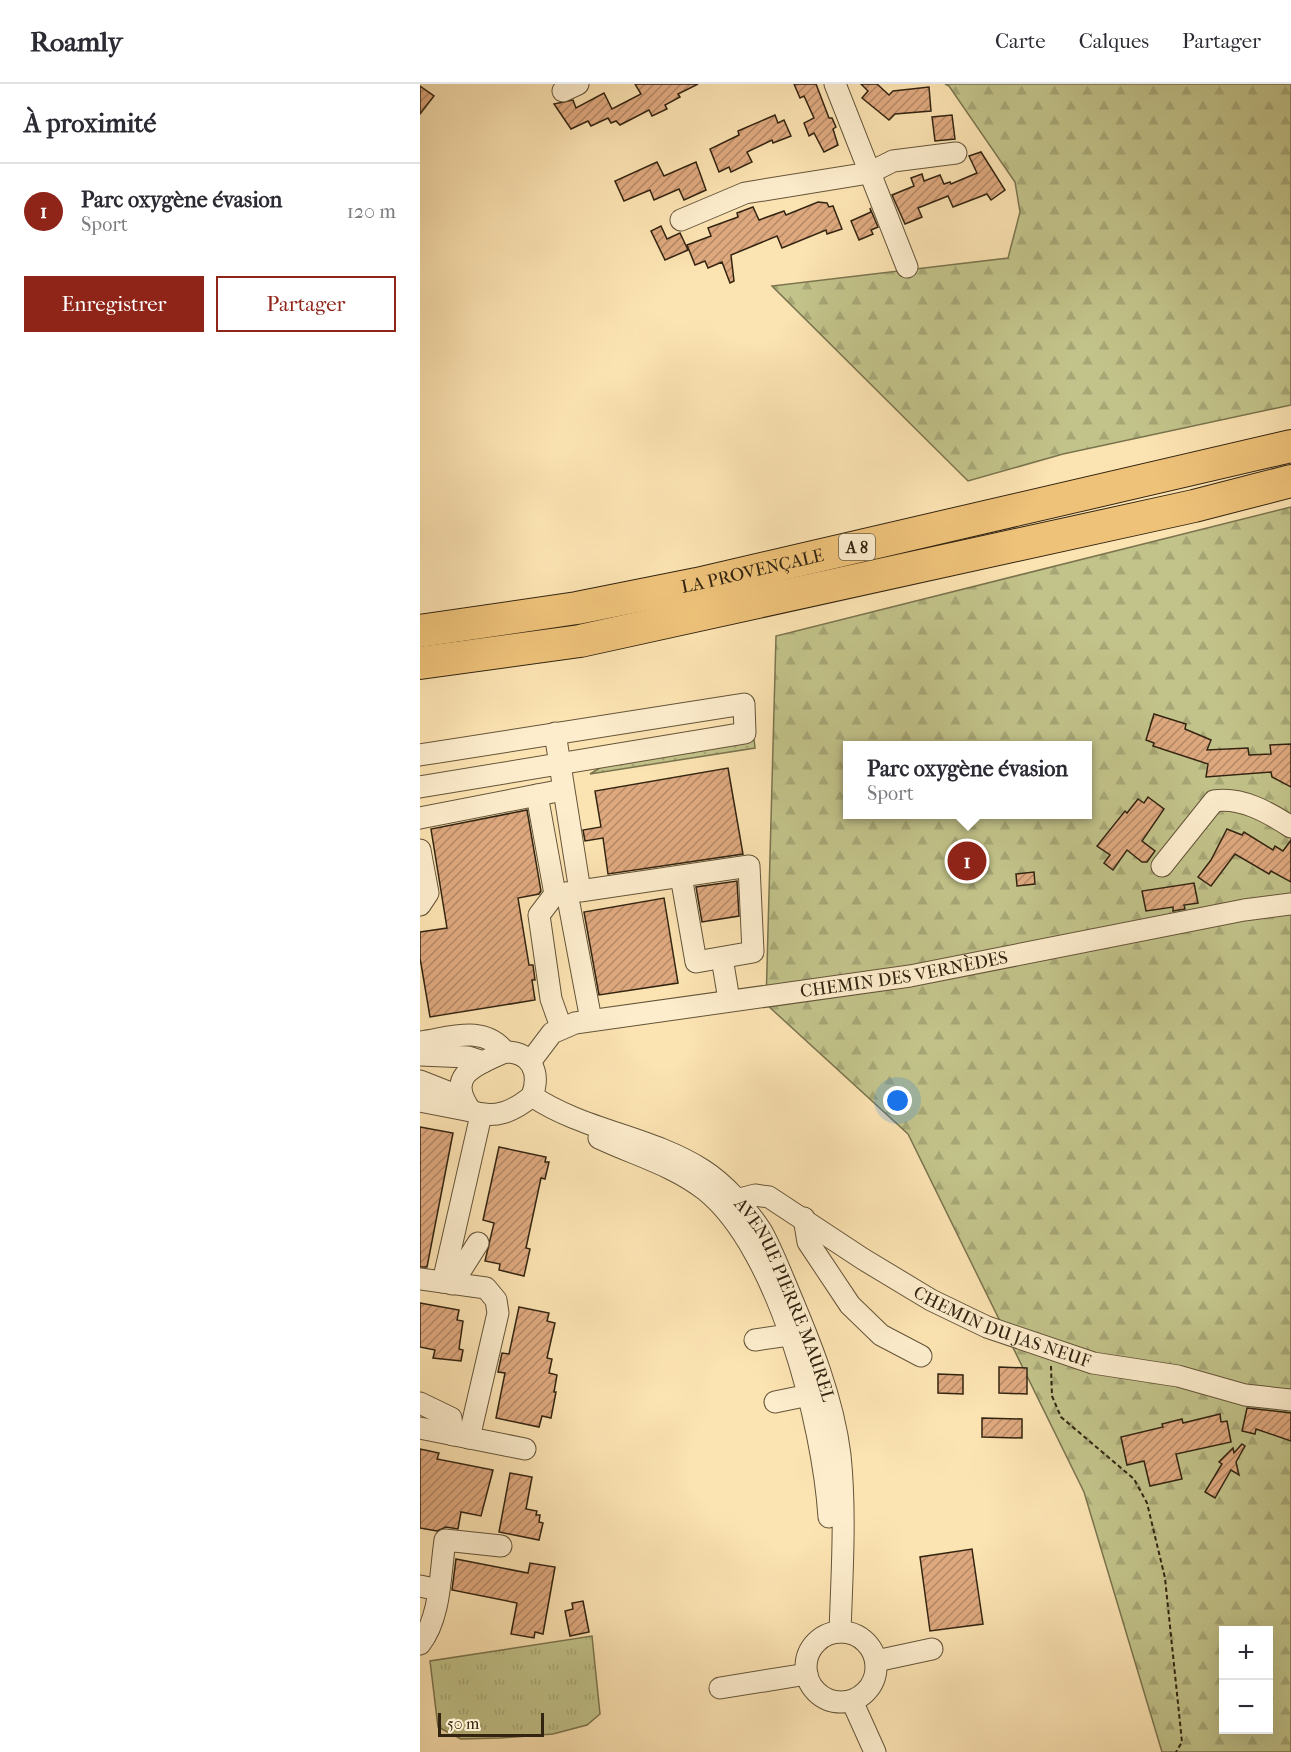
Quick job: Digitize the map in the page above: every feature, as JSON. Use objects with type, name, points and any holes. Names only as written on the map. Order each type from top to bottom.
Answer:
[{"type":"highway","name":"LA PROVENÇALE","points":[[420,631],[577,608],[697,584],[1291,446]]},
{"type":"highway","name":"LA PROVENÇALE","points":[[420,663],[580,641],[1194,506],[1291,481]]},
{"type":"street","points":[[835,84],[907,267]]},
{"type":"street","points":[[681,220],[745,193],[869,173],[893,161],[956,153]]},
{"type":"street","points":[[420,755],[744,704],[745,734],[420,787]]},
{"type":"street","points":[[555,733],[563,790],[567,893]]},
{"type":"street","points":[[420,818],[563,790]]},
{"type":"street","points":[[537,795],[567,893],[591,1020]]},
{"type":"street","points":[[1162,867],[1214,801],[1229,799],[1269,812],[1291,827]]},
{"type":"street","points":[[420,850],[428,893],[420,905]]},
{"type":"street","points":[[530,1062],[552,1033],[561,1026],[551,999],[539,915],[567,893],[681,876],[749,866],[753,952],[696,962],[681,876]]},
{"type":"street","name":"CHEMIN DES VERNÈDES","points":[[561,1026],[729,1000],[910,976],[1244,910],[1291,904]]},
{"type":"street","points":[[722,958],[729,1000]]},
{"type":"street","points":[[421,1043],[482,1034],[498,1042],[505,1052]]},
{"type":"street","points":[[421,1043],[483,1062]]},
{"type":"street","points":[[420,1081],[472,1108],[489,1116],[506,1112],[532,1096],[536,1079],[530,1062],[523,1054],[505,1052],[463,1075],[460,1088],[472,1108],[448,1283]]},
{"type":"street","name":"AVENUE PIERRE MAUREL","points":[[532,1096],[554,1110],[672,1153],[705,1171],[736,1200],[761,1232],[807,1335],[828,1398],[840,1453],[843,1514],[840,1632]]},
{"type":"street","points":[[420,1101],[472,1108]]},
{"type":"street","points":[[588,1123],[598,1138],[668,1166],[705,1190],[732,1217],[765,1274],[809,1395],[826,1472],[829,1522],[828,1587],[841,1606]]},
{"type":"street","name":"CHEMIN DU JAS NEUF","points":[[736,1200],[754,1195],[769,1197],[863,1259],[931,1300],[987,1327],[1053,1351],[1093,1363],[1178,1376],[1245,1395],[1291,1400]]},
{"type":"street","points":[[804,1218],[808,1242],[850,1305],[881,1335],[921,1356]]},
{"type":"street","points":[[448,1283],[478,1243]]},
{"type":"street","points":[[420,1279],[486,1288],[496,1300],[498,1313],[461,1436]]},
{"type":"street","points":[[755,1340],[789,1335]]},
{"type":"street","points":[[775,1402],[809,1395]]},
{"type":"street","points":[[420,1403],[451,1418],[461,1436]]},
{"type":"street","points":[[420,1428],[525,1449]]},
{"type":"street","points":[[420,1644],[429,1632],[429,1588],[445,1540],[501,1546]]},
{"type":"street","points":[[840,1632],[861,1638],[869,1646],[876,1661],[875,1677],[870,1688],[852,1701],[835,1701],[819,1694],[811,1685],[807,1674],[811,1650],[818,1641],[840,1632]]},
{"type":"street","points":[[876,1661],[932,1649]]},
{"type":"street","points":[[720,1688],[807,1674]]},
{"type":"street","points":[[852,1701],[875,1752]]},
{"type":"path","points":[[1053,1351],[1050,1374],[1052,1396],[1061,1418],[1134,1479],[1147,1503],[1165,1578],[1182,1742],[1176,1752]]},
{"type":"green space","points":[[945,84],[1291,84],[1291,405],[1063,454],[968,481],[772,286],[1008,258],[1020,212],[1015,182],[949,86]]},
{"type":"green space","points":[[1291,507],[1291,1752],[1162,1752],[1084,1492],[908,1134],[766,1004],[776,636]]},
{"type":"green space","points":[[754,739],[755,748],[590,774],[603,766]]},
{"type":"green space","points":[[592,1636],[600,1714],[587,1725],[553,1734],[461,1739],[438,1727],[430,1661]]},
{"type":"building","points":[[635,84],[698,84],[678,94],[680,97],[665,105],[667,109],[652,116],[649,110],[620,125],[616,121],[611,123],[608,118],[591,126],[588,121],[571,129],[554,104],[573,100],[576,108],[604,93],[612,109],[641,94]]},
{"type":"building","points":[[794,84],[816,84],[829,118],[832,118],[836,127],[833,129],[838,145],[824,152],[814,133],[809,136],[804,123],[814,118],[804,96],[800,98]]},
{"type":"building","points":[[861,84],[877,84],[889,95],[893,91],[929,87],[931,111],[895,114],[889,120],[862,98],[868,91]]},
{"type":"building","points":[[420,86],[434,96],[420,114]]},
{"type":"building","points":[[775,115],[778,123],[784,120],[791,136],[773,143],[772,140],[747,152],[752,162],[731,172],[729,167],[719,172],[710,149],[739,135],[738,131]]},
{"type":"building","points":[[952,115],[955,139],[935,141],[932,117]]},
{"type":"building","points":[[981,152],[1005,190],[991,200],[987,194],[953,207],[948,196],[918,208],[922,217],[905,224],[892,195],[914,186],[911,178],[922,174],[924,181],[940,175],[944,184],[950,182],[951,184],[977,173],[969,156]]},
{"type":"building","points":[[657,162],[664,176],[696,162],[706,190],[684,200],[679,189],[654,200],[650,190],[624,201],[615,181]]},
{"type":"building","points":[[818,202],[827,203],[829,207],[833,206],[842,229],[827,234],[826,230],[782,248],[777,236],[731,255],[734,281],[730,283],[722,262],[708,268],[705,261],[695,265],[687,245],[711,236],[708,228],[738,217],[737,213],[753,207],[759,220],[784,211],[786,215]]},
{"type":"building","points":[[870,208],[878,227],[871,230],[873,234],[859,240],[851,221],[871,212]]},
{"type":"building","points":[[661,226],[667,239],[680,233],[688,250],[665,260],[651,231]]},
{"type":"building","points":[[1154,714],[1186,724],[1185,729],[1211,740],[1207,750],[1248,748],[1249,755],[1271,754],[1270,745],[1291,744],[1291,787],[1272,777],[1271,772],[1206,777],[1208,764],[1153,746],[1154,743],[1146,740]]},
{"type":"building","points":[[728,768],[743,854],[608,874],[603,838],[585,841],[583,830],[601,827],[595,791]]},
{"type":"building","points":[[1148,797],[1164,809],[1142,841],[1155,851],[1147,862],[1142,862],[1127,850],[1113,870],[1104,863],[1110,855],[1097,846],[1125,811],[1127,813],[1138,799],[1144,803]]},
{"type":"building","points":[[527,810],[541,891],[539,894],[518,898],[529,965],[533,965],[535,980],[532,980],[535,1000],[430,1017],[420,958],[420,932],[447,928],[431,829]]},
{"type":"building","points":[[1227,829],[1242,835],[1244,832],[1273,850],[1275,846],[1283,851],[1291,840],[1291,882],[1271,871],[1269,874],[1235,854],[1211,886],[1198,877],[1211,860]]},
{"type":"building","points":[[1034,872],[1035,884],[1017,886],[1016,874]]},
{"type":"building","points":[[737,881],[739,916],[702,922],[696,887]]},
{"type":"building","points":[[1194,883],[1198,903],[1184,905],[1185,909],[1173,911],[1173,907],[1146,911],[1142,891]]},
{"type":"building","points":[[664,898],[678,983],[599,995],[584,912]]},
{"type":"building","points":[[420,1127],[453,1133],[427,1267],[420,1267]]},
{"type":"building","points":[[499,1147],[546,1157],[545,1162],[549,1162],[545,1179],[541,1178],[526,1248],[530,1249],[524,1276],[499,1270],[500,1264],[485,1261],[494,1223],[483,1220]]},
{"type":"building","points":[[420,1303],[459,1310],[457,1320],[463,1321],[459,1349],[463,1350],[461,1361],[433,1358],[435,1350],[420,1347]]},
{"type":"building","points":[[519,1307],[549,1313],[547,1321],[555,1323],[547,1358],[552,1359],[549,1373],[557,1375],[554,1392],[556,1392],[551,1418],[542,1416],[539,1427],[496,1418],[505,1373],[498,1372],[502,1353],[509,1354]]},
{"type":"building","points":[[999,1367],[1027,1368],[1027,1394],[999,1393]]},
{"type":"building","points":[[938,1374],[963,1375],[963,1394],[938,1393]]},
{"type":"building","points":[[1247,1408],[1291,1413],[1291,1441],[1256,1429],[1255,1434],[1242,1431]]},
{"type":"building","points":[[1220,1414],[1221,1422],[1227,1421],[1231,1442],[1176,1454],[1182,1479],[1150,1486],[1144,1461],[1127,1465],[1121,1437],[1163,1427],[1162,1424],[1182,1419],[1183,1423]]},
{"type":"building","points":[[982,1418],[1022,1419],[1022,1438],[982,1437]]},
{"type":"building","points":[[1242,1444],[1245,1446],[1236,1462],[1239,1475],[1231,1470],[1215,1498],[1205,1492],[1222,1464],[1219,1462],[1233,1448],[1234,1453]]},
{"type":"building","points":[[420,1449],[439,1453],[437,1459],[493,1470],[481,1516],[461,1512],[458,1529],[446,1527],[437,1531],[420,1528]]},
{"type":"building","points":[[510,1473],[532,1477],[526,1509],[537,1511],[536,1515],[540,1515],[539,1522],[543,1523],[539,1540],[499,1532]]},
{"type":"building","points":[[972,1549],[983,1624],[930,1631],[920,1557]]},
{"type":"building","points":[[456,1559],[528,1573],[530,1563],[555,1567],[543,1634],[535,1632],[534,1638],[511,1634],[517,1603],[452,1590]]},
{"type":"building","points":[[583,1601],[589,1632],[570,1636],[565,1611],[573,1609],[572,1603]]},
{"type":"place","name":"Parc oxygène évasion","points":[[967,861]]}]
